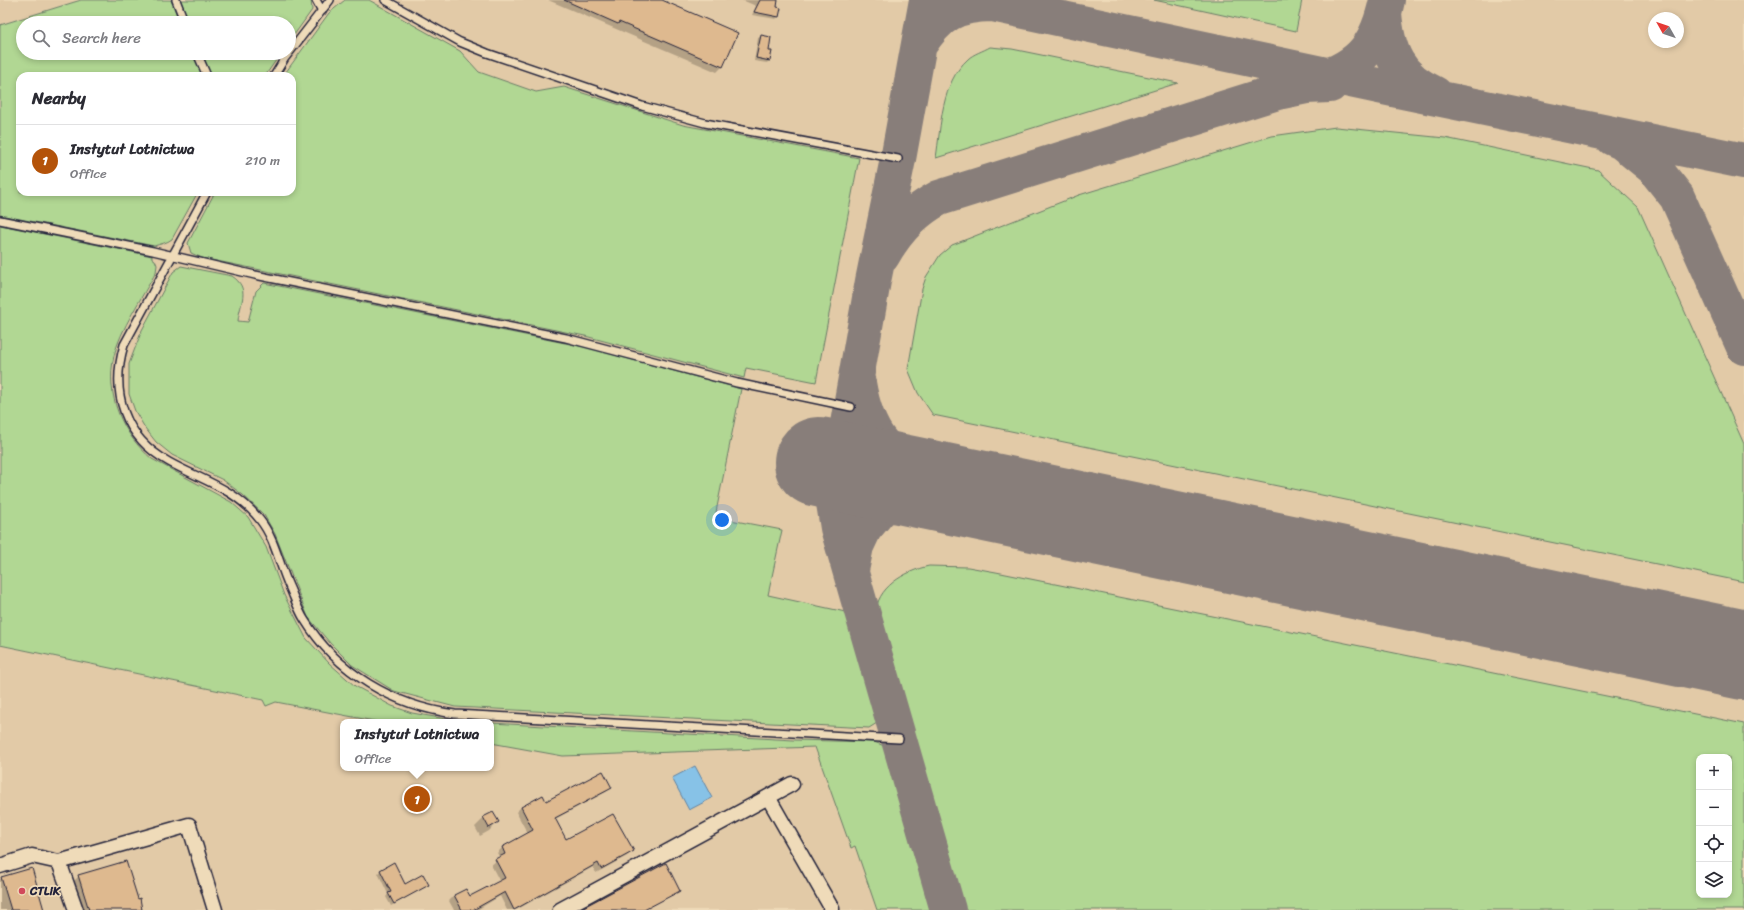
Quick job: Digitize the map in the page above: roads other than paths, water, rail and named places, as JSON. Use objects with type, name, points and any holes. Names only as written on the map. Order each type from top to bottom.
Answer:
[{"type":"street","points":[[560,910],[792,784]]},
{"type":"street","points":[[768,797],[832,909],[830,910]]},
{"type":"street","points":[[0,866],[32,856],[59,862],[189,824],[215,910]]},
{"type":"street","points":[[59,862],[76,910]]},
{"type":"lane","points":[[176,0],[182,16]]},
{"type":"lane","points":[[316,0],[322,11]]},
{"type":"lane","points":[[296,44],[330,0]]},
{"type":"lane","points":[[385,0],[460,42],[642,106],[704,123],[898,159]]},
{"type":"lane","points":[[200,60],[205,72]]},
{"type":"lane","points":[[276,72],[284,60]]},
{"type":"lane","points":[[205,196],[124,345],[119,363],[118,379],[123,408],[132,428],[141,440],[168,462],[221,486],[260,519],[270,537],[284,576],[304,619],[323,646],[349,670],[392,697],[421,708],[455,714],[899,739]]},
{"type":"lane","points":[[0,220],[173,256],[255,275],[566,338],[737,383],[851,407]]},
{"type":"water","points":[[695,766],[712,798],[689,810],[672,778]]},
{"type":"place","name":"Instytut Lotnictwa","points":[[417,799]]},
{"type":"place","name":"CTLiK","points":[[22,891]]}]
